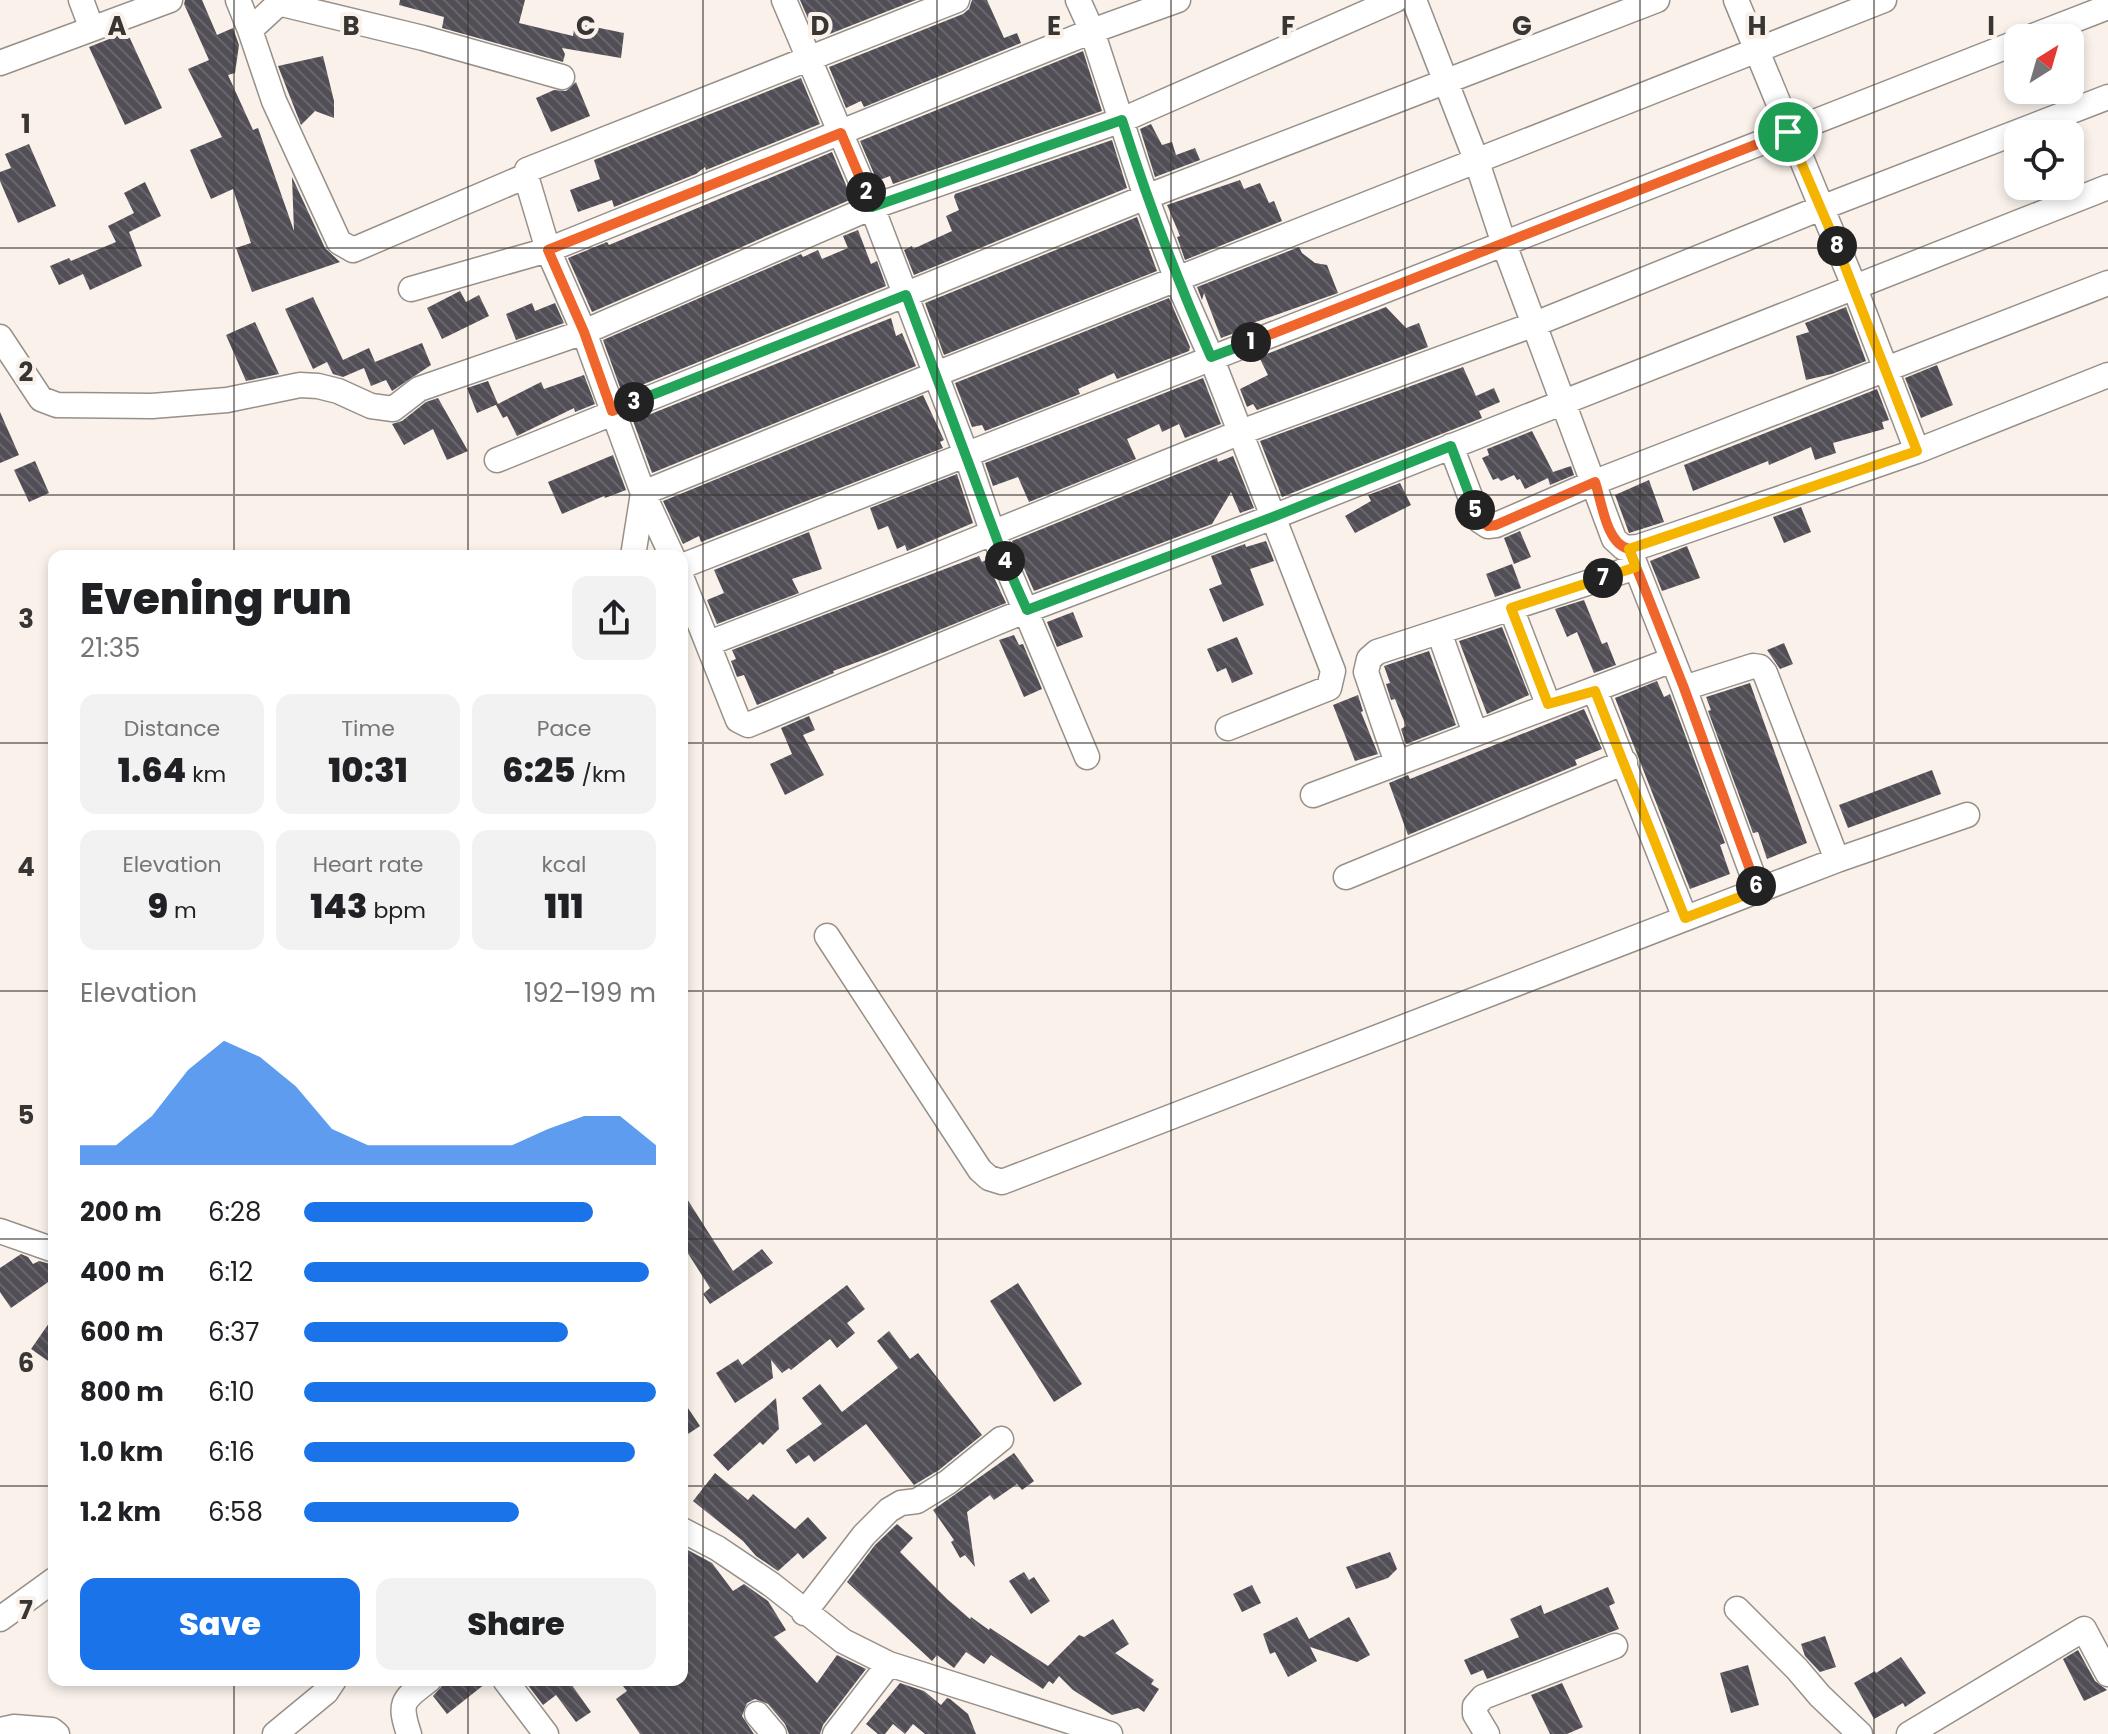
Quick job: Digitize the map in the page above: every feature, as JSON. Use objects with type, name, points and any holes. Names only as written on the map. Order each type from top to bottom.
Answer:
[{"type":"street","points":[[81,0],[92,29]]},
{"type":"street","points":[[0,63],[170,0]]},
{"type":"street","points":[[238,0],[274,101],[339,242],[345,248],[353,250],[526,176]]},
{"type":"street","points":[[784,0],[872,207],[992,531],[1087,757]]},
{"type":"street","points":[[669,550],[643,493],[584,332],[548,250],[526,176],[527,170],[957,0]]},
{"type":"street","points":[[1078,0],[1092,31],[1146,197],[1177,280],[1241,432],[1333,671],[1329,688],[1228,728]]},
{"type":"street","points":[[411,289],[548,250],[1092,31],[1178,0]]},
{"type":"street","points":[[3,348],[41,399],[57,405],[167,405],[227,400],[300,385],[338,391],[371,406],[393,409],[419,389],[584,332],[872,207],[1122,120],[1395,0]]},
{"type":"street","points":[[1414,0],[1477,162],[1504,244],[1614,539],[1633,558],[1758,890]]},
{"type":"street","points":[[497,460],[1146,197],[1657,0]]},
{"type":"street","points":[[1736,0],[1854,286],[1917,451]]},
{"type":"street","points":[[643,493],[936,374],[1884,0]]},
{"type":"street","points":[[250,30],[282,4],[423,38],[562,77]]},
{"type":"street","points":[[2064,24],[2108,7]]},
{"type":"street","points":[[688,564],[2004,47]]},
{"type":"street","points":[[709,643],[895,572],[1241,432],[1535,324],[1821,208],[2108,97]]},
{"type":"street","points":[[688,593],[738,720],[748,725],[1027,610],[1273,517],[2108,187]]},
{"type":"street","points":[[1451,446],[1479,520],[1488,526],[1496,525],[1595,482],[2108,283]]},
{"type":"street","points":[[1397,763],[1366,672],[1367,664],[1377,652],[1511,608],[2108,375]]},
{"type":"street","points":[[634,550],[643,493]]},
{"type":"street","points":[[1511,608],[1548,704]]},
{"type":"street","points":[[1439,632],[1475,733]]},
{"type":"street","points":[[1313,795],[1548,704],[1595,691],[1672,660]]},
{"type":"street","points":[[1684,688],[1753,666],[1760,667],[1765,673],[1837,860]]},
{"type":"street","points":[[1595,691],[1685,918]]},
{"type":"street","points":[[1346,877],[1625,762]]},
{"type":"street","points":[[827,936],[980,1170],[989,1178],[1002,1182],[1758,890],[1967,815]]},
{"type":"street","points":[[0,1231],[48,1248]]},
{"type":"street","points":[[804,1613],[864,1535],[889,1510],[901,1503],[917,1501],[948,1482],[1001,1439]]},
{"type":"street","points":[[688,1533],[728,1555],[772,1585],[843,1641],[889,1664],[1110,1734]]},
{"type":"street","points":[[0,1619],[48,1584]]},
{"type":"street","points":[[1737,1609],[1860,1734]]},
{"type":"street","points":[[1909,1734],[2084,1629],[2108,1674]]},
{"type":"street","points":[[1487,1734],[1475,1714],[1475,1706],[1483,1697],[1615,1646]]},
{"type":"street","points":[[835,1734],[889,1664]]},
{"type":"street","points":[[275,1734],[330,1686]]},
{"type":"street","points":[[510,1686],[546,1734]]},
{"type":"street","points":[[400,1689],[401,1712],[409,1734]]},
{"type":"street","points":[[757,1714],[774,1734]]},
{"type":"street","points":[[0,1730],[27,1728],[52,1730],[57,1734]]},
{"type":"building","points":[[185,0],[202,0],[217,35],[233,28],[239,45],[235,73],[228,75],[253,130],[258,128],[294,231],[292,177],[325,248],[340,262],[252,292],[236,248],[251,243],[233,189],[211,199],[190,150],[222,137],[188,69],[209,60],[184,4]]},
{"type":"building","points":[[400,0],[525,0],[519,23],[573,36],[575,23],[624,33],[621,58],[562,48],[565,54],[563,62],[442,28],[444,17],[399,5]]},
{"type":"building","points":[[800,0],[916,0],[817,39]]},
{"type":"building","points":[[972,0],[987,0],[1004,38],[1017,33],[1021,43],[864,107],[861,101],[846,108],[829,67],[963,14]]},
{"type":"building","points":[[127,32],[162,108],[125,125],[89,47]]},
{"type":"building","points":[[1083,51],[1102,111],[893,184],[890,176],[877,181],[860,141]]},
{"type":"building","points":[[323,56],[334,101],[334,118],[315,111],[301,125],[278,66]]},
{"type":"building","points":[[801,78],[820,124],[706,170],[705,167],[696,174],[614,207],[612,200],[578,212],[570,190],[600,179],[594,160]]},
{"type":"building","points":[[576,82],[590,116],[551,132],[536,98],[554,90],[566,91]]},
{"type":"building","points":[[1151,124],[1162,145],[1172,142],[1176,155],[1195,148],[1200,160],[1155,177],[1140,129]]},
{"type":"building","points":[[1112,140],[1127,188],[914,275],[904,250],[952,231],[946,216],[959,210],[955,194]]},
{"type":"building","points":[[29,144],[56,206],[18,223],[0,181],[0,172],[11,168],[5,154]]},
{"type":"building","points":[[832,152],[852,199],[592,312],[568,258],[607,242],[609,245]]},
{"type":"building","points":[[1240,180],[1244,189],[1260,183],[1269,203],[1274,201],[1282,221],[1185,260],[1177,237],[1180,236],[1167,205]]},
{"type":"building","points":[[145,182],[161,216],[129,232],[142,266],[90,290],[83,274],[59,285],[50,266],[69,258],[71,261],[116,242],[108,226],[134,213],[124,193]]},
{"type":"building","points":[[1137,217],[1157,271],[944,355],[925,303]]},
{"type":"building","points":[[858,230],[871,264],[877,261],[886,286],[622,393],[603,340],[801,254],[803,257],[818,250],[822,259],[848,248],[843,236]]},
{"type":"building","points":[[1299,247],[1315,263],[1327,265],[1338,293],[1250,324],[1251,327],[1221,338],[1204,293],[1202,300],[1197,287]]},
{"type":"building","points":[[460,291],[466,302],[479,295],[489,316],[442,339],[427,308]]},
{"type":"building","points":[[313,297],[343,360],[369,348],[375,362],[422,343],[431,365],[392,391],[386,380],[371,386],[364,368],[343,377],[333,374],[327,362],[313,369],[285,309]]},
{"type":"building","points":[[1169,298],[1189,351],[1117,379],[1114,373],[1078,389],[1080,394],[985,431],[982,425],[972,427],[955,383]]},
{"type":"building","points":[[532,303],[535,311],[555,303],[564,323],[516,340],[506,314]]},
{"type":"building","points":[[1386,307],[1406,328],[1419,323],[1428,347],[1257,410],[1253,404],[1247,407],[1240,389],[1268,375],[1259,357]]},
{"type":"building","points":[[1846,307],[1866,361],[1806,380],[1796,336],[1809,332],[1805,323]]},
{"type":"building","points":[[891,318],[896,336],[902,333],[916,366],[652,473],[633,421]]},
{"type":"building","points":[[255,322],[279,374],[246,381],[226,335]]},
{"type":"building","points":[[1937,365],[1953,405],[1921,418],[1905,378]]},
{"type":"building","points":[[1463,367],[1476,396],[1494,388],[1500,402],[1479,411],[1482,418],[1282,497],[1260,441]]},
{"type":"building","points":[[584,375],[595,404],[575,412],[574,408],[517,436],[507,416],[503,418],[496,405],[541,382],[544,389]]},
{"type":"building","points":[[1203,378],[1221,424],[1185,438],[1179,424],[1162,432],[1159,424],[1127,439],[1136,459],[1029,502],[1018,477],[993,486],[985,463]]},
{"type":"building","points":[[488,381],[498,404],[477,413],[467,388]]},
{"type":"building","points":[[1877,389],[1889,420],[1882,422],[1884,429],[1833,443],[1836,453],[1815,460],[1811,447],[1693,491],[1684,465]]},
{"type":"building","points":[[923,395],[944,440],[940,442],[943,448],[701,542],[699,536],[683,544],[663,501]]},
{"type":"building","points":[[438,398],[468,451],[447,460],[433,429],[404,445],[392,424],[402,421],[426,402]]},
{"type":"building","points":[[0,412],[19,455],[0,463]]},
{"type":"building","points":[[1532,431],[1553,472],[1571,466],[1574,475],[1550,485],[1548,478],[1525,489],[1514,475],[1501,481],[1498,478],[1493,480],[1482,458],[1489,455],[1487,449]]},
{"type":"building","points":[[613,455],[626,490],[562,514],[548,482]]},
{"type":"building","points":[[1233,456],[1254,508],[1240,513],[1231,492],[1212,524],[1034,591],[1012,541],[1217,458],[1218,462]]},
{"type":"building","points":[[35,461],[49,493],[29,502],[14,470]]},
{"type":"building","points":[[957,474],[973,523],[907,551],[905,545],[897,549],[888,526],[878,530],[870,508]]},
{"type":"building","points":[[1649,480],[1664,522],[1629,533],[1615,495]]},
{"type":"building","points":[[1400,483],[1411,505],[1355,533],[1345,516],[1371,501],[1368,495]]},
{"type":"building","points":[[1801,507],[1811,532],[1784,543],[1773,517]]},
{"type":"building","points":[[1520,531],[1531,557],[1514,564],[1504,538]]},
{"type":"building","points":[[809,532],[822,569],[792,579],[799,593],[717,624],[707,600],[724,593],[714,570]]},
{"type":"building","points":[[1266,541],[1274,561],[1250,569],[1264,605],[1223,622],[1209,589],[1222,584],[1211,556],[1245,544],[1246,547]]},
{"type":"building","points":[[1687,546],[1700,578],[1662,591],[1650,561]]},
{"type":"building","points":[[979,556],[982,562],[986,560],[1006,603],[833,671],[757,705],[744,675],[737,677],[731,661],[736,659],[732,650]]},
{"type":"building","points":[[1512,564],[1521,588],[1495,597],[1486,574]]},
{"type":"building","points":[[1584,600],[1602,644],[1607,642],[1616,665],[1594,673],[1577,632],[1567,637],[1555,609]]},
{"type":"building","points":[[1073,612],[1083,637],[1057,647],[1047,622]]},
{"type":"building","points":[[1502,627],[1529,695],[1487,714],[1459,641]]},
{"type":"building","points":[[1014,635],[1019,645],[1023,644],[1042,689],[1024,697],[999,640]]},
{"type":"building","points":[[1237,637],[1253,674],[1232,683],[1226,668],[1217,672],[1207,649]]},
{"type":"building","points":[[1784,643],[1793,664],[1780,669],[1767,650]]},
{"type":"building","points":[[1429,651],[1456,725],[1406,744],[1401,729],[1406,726],[1395,699],[1391,700],[1386,684],[1390,683],[1384,666]]},
{"type":"building","points":[[1657,681],[1664,697],[1670,694],[1725,843],[1720,845],[1730,874],[1690,889],[1615,698]]},
{"type":"building","points":[[1750,683],[1807,843],[1767,859],[1758,832],[1753,833],[1708,711],[1711,710],[1706,697]]},
{"type":"building","points":[[1358,695],[1361,712],[1378,754],[1355,761],[1333,705]]},
{"type":"building","points":[[1584,709],[1602,749],[1575,760],[1577,765],[1408,835],[1389,783],[1408,775],[1410,779]]},
{"type":"building","points":[[809,716],[815,730],[803,735],[824,775],[785,795],[770,764],[792,754],[781,728]]},
{"type":"building","points":[[1932,770],[1941,794],[1848,828],[1839,805]]},
{"type":"building","points":[[688,1200],[733,1271],[762,1249],[773,1263],[710,1304],[703,1294],[710,1288],[688,1253]]},
{"type":"building","points":[[21,1254],[33,1264],[39,1261],[48,1263],[48,1282],[11,1308],[0,1292],[0,1268]]},
{"type":"building","points":[[1018,1283],[1082,1384],[1054,1402],[990,1301]]},
{"type":"building","points":[[847,1285],[865,1309],[847,1323],[855,1333],[837,1348],[830,1339],[791,1370],[789,1368],[782,1373],[771,1360],[773,1378],[735,1403],[716,1373],[738,1359],[742,1365]]},
{"type":"building","points":[[48,1325],[48,1361],[31,1349]]},
{"type":"building","points":[[889,1331],[910,1359],[918,1353],[982,1435],[939,1470],[914,1485],[866,1424],[814,1462],[809,1455],[796,1464],[786,1450],[822,1424],[802,1398],[820,1384],[842,1412],[898,1368],[877,1341]]},
{"type":"building","points":[[776,1398],[779,1429],[728,1471],[713,1455]]},
{"type":"building","points":[[688,1408],[700,1426],[688,1434]]},
{"type":"building","points":[[1014,1453],[1034,1481],[1022,1490],[1017,1484],[994,1500],[990,1495],[967,1512],[975,1567],[965,1555],[960,1558],[951,1542],[954,1540],[933,1510]]},
{"type":"building","points":[[715,1473],[748,1500],[753,1494],[795,1529],[808,1517],[827,1538],[803,1559],[798,1553],[778,1571],[756,1556],[743,1541],[693,1501]]},
{"type":"building","points":[[897,1524],[913,1538],[900,1552],[947,1599],[970,1619],[990,1628],[1048,1666],[1079,1635],[1084,1637],[1113,1619],[1129,1644],[1115,1653],[1154,1680],[1151,1684],[1159,1689],[1144,1712],[1138,1708],[1112,1715],[1073,1690],[1059,1676],[1053,1684],[1049,1681],[1043,1689],[991,1655],[984,1664],[966,1652],[954,1668],[937,1655],[932,1661],[847,1582],[875,1545]]},
{"type":"building","points":[[688,1550],[712,1563],[733,1591],[744,1584],[768,1601],[786,1630],[774,1637],[817,1683],[837,1655],[866,1669],[823,1725],[820,1734],[789,1734],[785,1724],[768,1704],[755,1699],[747,1703],[742,1716],[754,1734],[640,1734],[616,1699],[627,1691],[623,1686],[688,1686]]},
{"type":"building","points":[[1390,1552],[1397,1569],[1388,1578],[1356,1589],[1346,1567]]},
{"type":"building","points":[[1024,1572],[1029,1580],[1034,1577],[1050,1601],[1031,1614],[1009,1581]]},
{"type":"building","points":[[1252,1585],[1261,1603],[1242,1612],[1233,1594]]},
{"type":"building","points":[[1608,1587],[1615,1603],[1609,1606],[1619,1629],[1487,1679],[1483,1670],[1471,1675],[1464,1660],[1519,1637],[1510,1619],[1541,1605],[1544,1614]]},
{"type":"building","points":[[1297,1617],[1309,1639],[1349,1617],[1370,1655],[1357,1662],[1310,1647],[1317,1661],[1288,1677],[1275,1652],[1270,1654],[1263,1634]]},
{"type":"building","points":[[1825,1636],[1836,1667],[1820,1672],[1805,1656],[1801,1644]]},
{"type":"building","points":[[2078,1650],[2095,1681],[2107,1690],[2084,1701],[2063,1659]]},
{"type":"building","points":[[1901,1657],[1926,1693],[1905,1707],[1903,1703],[1874,1719],[1854,1683]]},
{"type":"building","points":[[1748,1665],[1759,1705],[1731,1713],[1720,1673]]},
{"type":"building","points":[[900,1683],[924,1691],[941,1705],[947,1698],[950,1699],[968,1714],[976,1734],[925,1734],[913,1724],[905,1734],[893,1724],[885,1734],[878,1734],[866,1724]]},
{"type":"building","points":[[1562,1683],[1583,1727],[1567,1734],[1550,1734],[1531,1695]]},
{"type":"building","points":[[442,1686],[482,1686],[447,1714],[433,1696]]},
{"type":"building","points":[[529,1686],[572,1686],[591,1712],[576,1722],[556,1695],[543,1705]]},
{"type":"route","points":[[1788,132],[1211,357],[1177,280],[1122,120],[872,207],[841,133],[548,250],[584,332],[612,411],[906,295],[992,531],[1027,610],[1451,446],[1479,520],[1488,526],[1595,482],[1614,539],[1629,549],[1684,688],[1758,890],[1685,918],[1595,691],[1548,704],[1511,608],[1636,567],[1629,549],[1917,451],[1854,286],[1788,132]]}]
